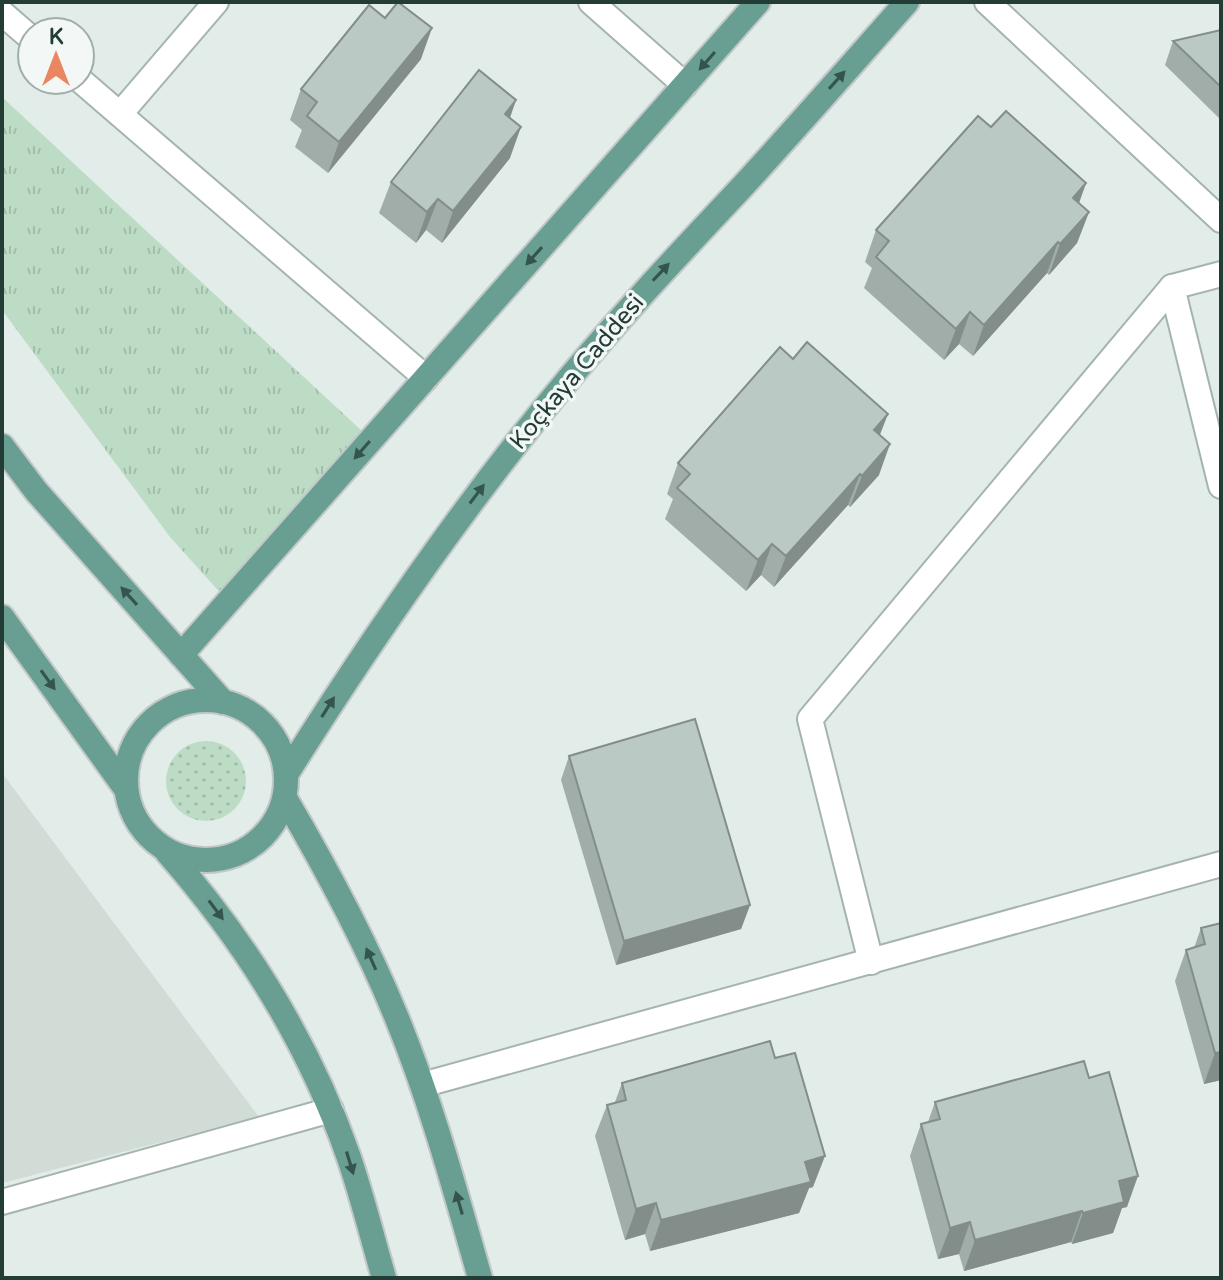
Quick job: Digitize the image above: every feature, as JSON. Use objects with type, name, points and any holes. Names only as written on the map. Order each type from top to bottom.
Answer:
[{"type":"main road","points":[[181,655],[758,2]]},
{"type":"main road","name":"Koçkaya Caddesi","points":[[287,773],[351,671],[419,573],[571,376],[655,278],[907,2]]},
{"type":"main road","points":[[2,446],[36,491],[223,702]]},
{"type":"main road","points":[[2,617],[126,789]]},
{"type":"main road","points":[[166,850],[189,859],[202,860],[238,854],[260,841],[276,821],[285,798],[287,773],[280,748],[266,726],[246,711],[223,702],[198,700],[174,707],[153,721],[136,740],[127,763],[126,789],[132,813],[146,834],[166,850],[204,893],[270,988],[298,1038],[349,1157],[384,1278]]},
{"type":"main road","points":[[285,798],[363,940],[396,1015],[422,1085],[480,1278]]},
{"type":"street","points":[[120,114],[216,2]]},
{"type":"street","points":[[591,2],[685,85]]},
{"type":"street","points":[[987,2],[1221,220]]},
{"type":"street","points":[[96,94],[426,378]]},
{"type":"street","points":[[871,962],[810,719],[1172,287],[1221,274]]},
{"type":"street","points":[[1172,287],[1221,486]]},
{"type":"street","points":[[422,1085],[1221,864]]},
{"type":"street","points":[[2,1202],[331,1110]]},
{"type":"shaded area","points":[[2,773],[259,1117],[2,1183]]},
{"type":"green space","points":[[2,97],[377,445],[234,608],[170,537],[2,310]]},
{"type":"green space","points":[[206,741],[221,744],[234,753],[243,766],[246,781],[243,796],[234,809],[221,818],[206,821],[191,818],[178,809],[169,796],[166,781],[169,766],[178,753],[191,744]]},
{"type":"building","points":[[398,2],[432,28],[339,142],[307,116],[317,102],[301,89],[369,5],[385,18]]},
{"type":"building","points":[[1221,30],[1221,87],[1173,41]]},
{"type":"building","points":[[479,70],[516,100],[505,114],[521,127],[453,211],[438,199],[427,212],[391,182]]},
{"type":"building","points":[[1006,111],[1086,183],[1073,198],[1089,212],[984,325],[970,312],[956,329],[876,257],[889,241],[876,230],[978,116],[991,127]]},
{"type":"building","points":[[807,342],[888,414],[874,430],[890,444],[786,556],[772,544],[758,560],[677,488],[690,474],[678,463],[780,347],[793,359]]},
{"type":"building","points":[[695,719],[750,905],[624,941],[569,756]]},
{"type":"building","points":[[1221,923],[1221,1052],[1215,1053],[1186,950],[1205,944],[1201,928]]},
{"type":"building","points":[[770,1041],[775,1058],[795,1053],[825,1156],[805,1162],[811,1182],[661,1220],[656,1203],[636,1209],[607,1105],[626,1100],[622,1083]]},
{"type":"building","points":[[1084,1061],[1089,1078],[1109,1072],[1138,1176],[1119,1181],[1124,1202],[975,1240],[970,1222],[950,1228],[921,1124],[940,1119],[935,1102]]}]
